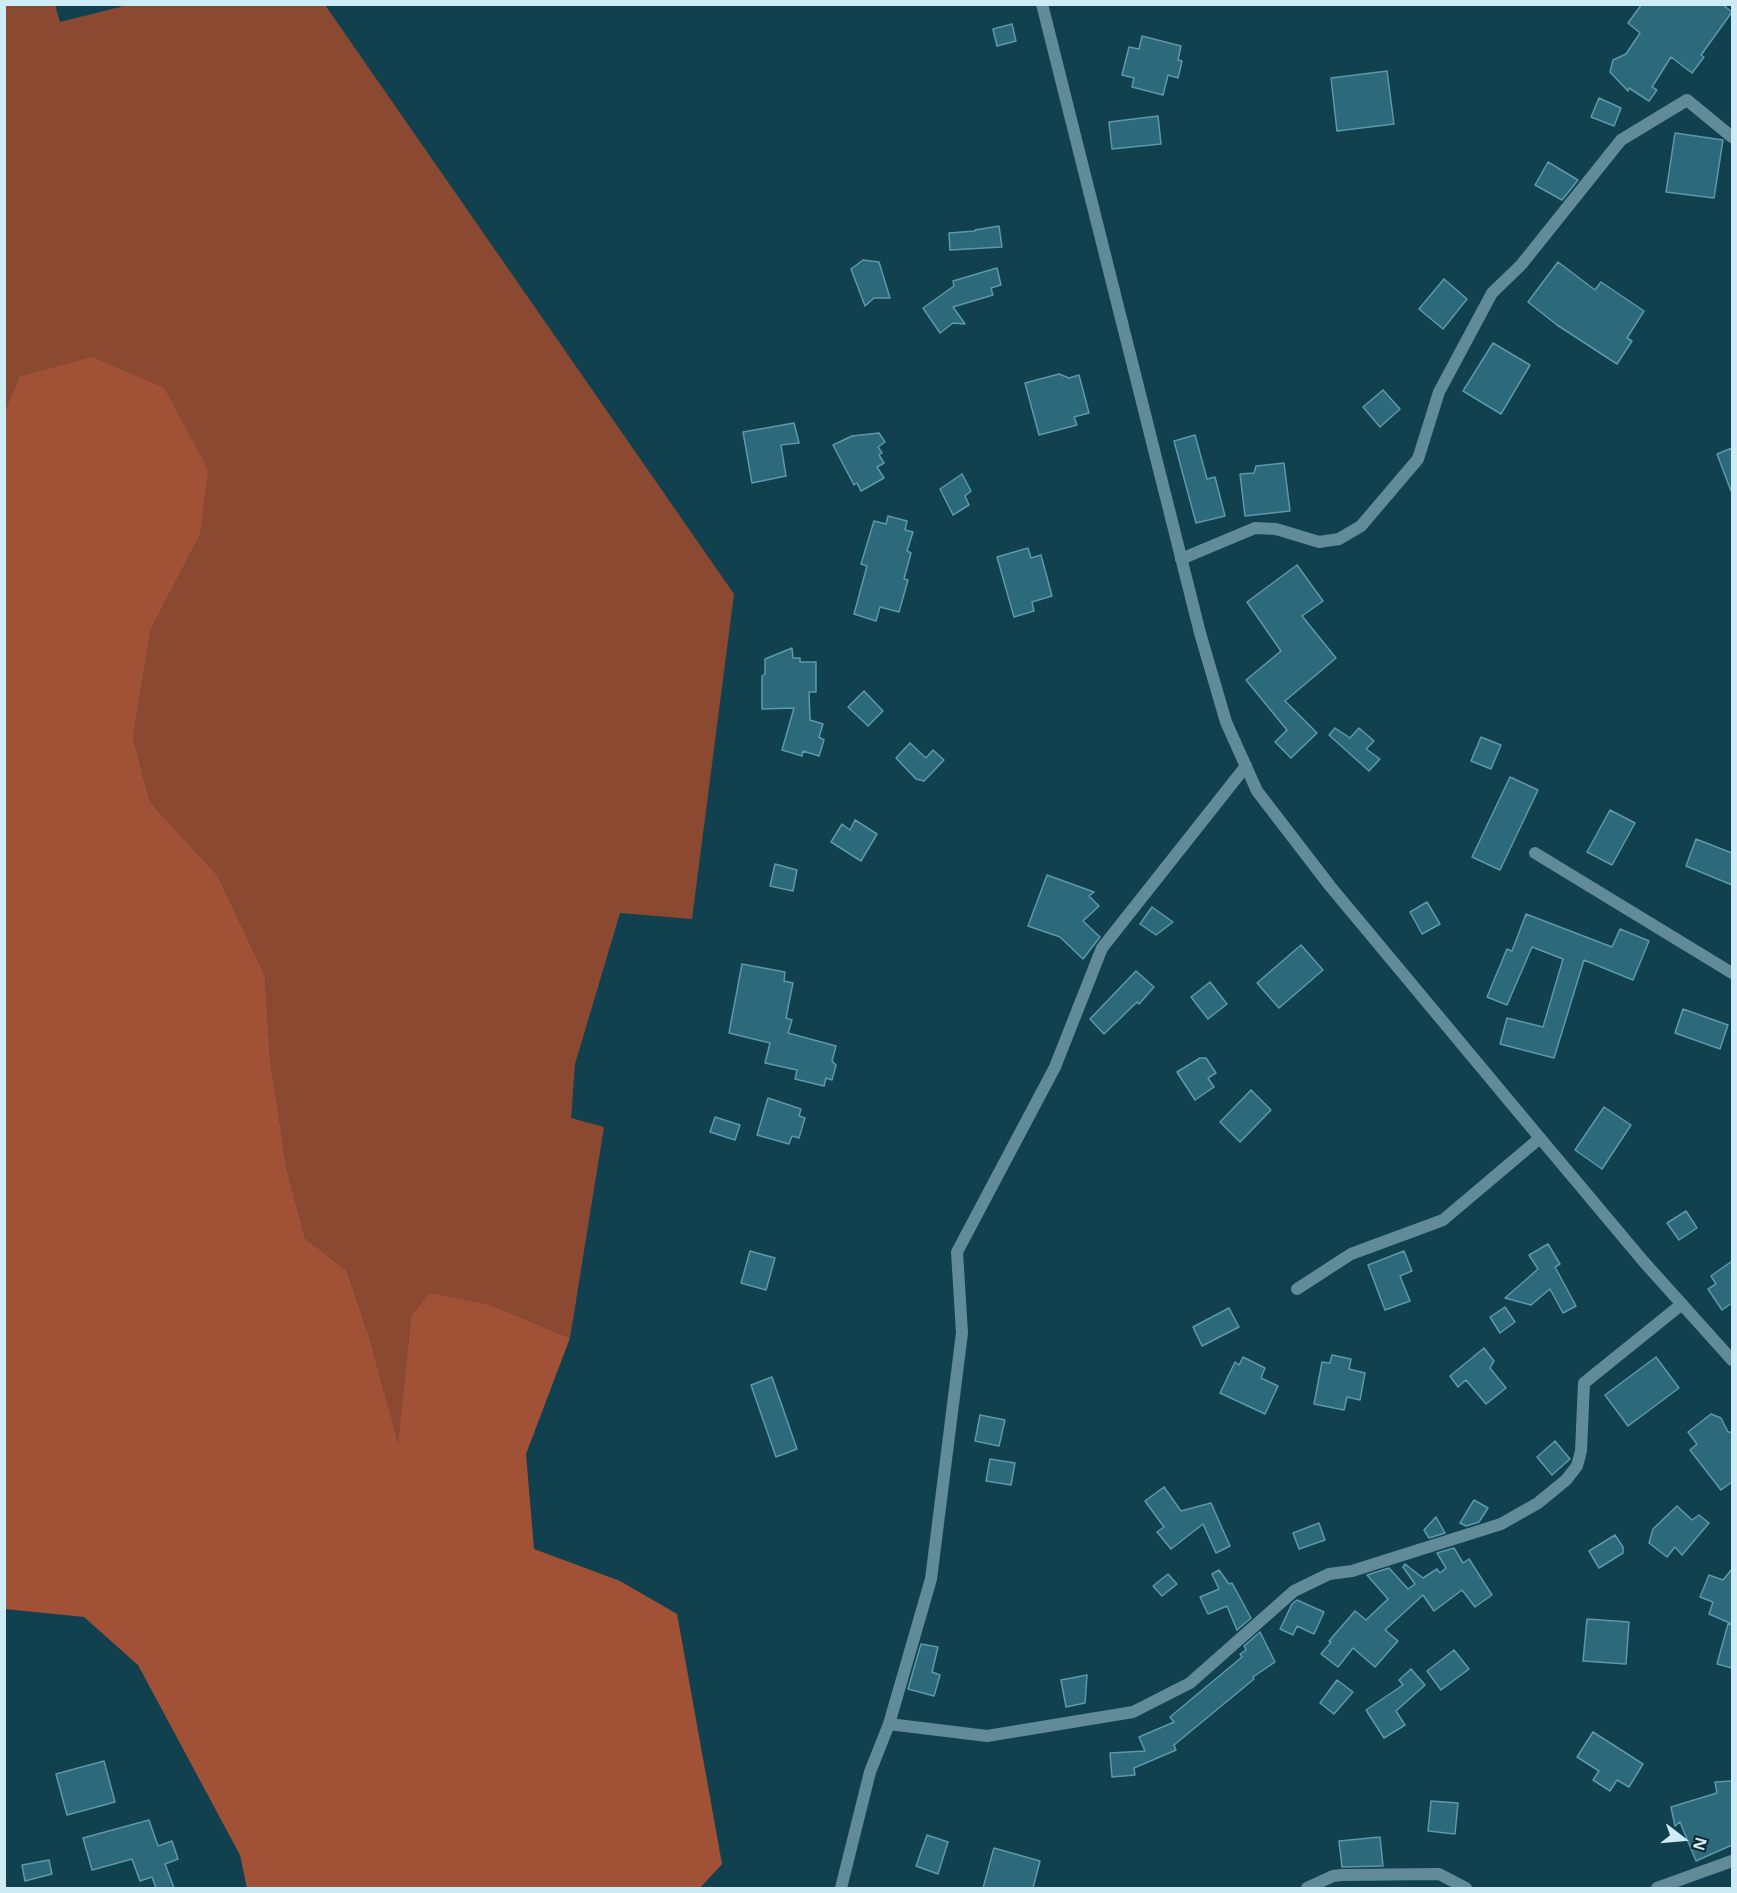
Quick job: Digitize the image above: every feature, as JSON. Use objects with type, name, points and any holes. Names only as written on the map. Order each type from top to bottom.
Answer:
[{"type":"street","points":[[1042,4],[1200,633],[1226,722],[1257,791],[1330,886],[1540,1138],[1644,1262],[1732,1360]]},
{"type":"street","points":[[1181,559],[1255,528],[1276,529],[1319,542],[1339,539],[1361,526],[1418,459],[1439,392],[1492,293],[1521,265],[1621,140],[1687,100],[1732,137]]},
{"type":"street","points":[[841,1888],[870,1772],[889,1724],[931,1579],[962,1333],[957,1252],[1054,1067],[1102,948],[1246,766]]},
{"type":"street","points":[[1535,853],[1732,973]]},
{"type":"street","points":[[1297,1288],[1351,1254],[1443,1220],[1540,1138]]},
{"type":"street","points":[[889,1724],[987,1736],[1132,1712],[1190,1683],[1294,1591],[1329,1574],[1352,1571],[1501,1524],[1538,1503],[1566,1480],[1577,1466],[1581,1451],[1584,1383],[1682,1304]]},
{"type":"street","points":[[1657,1888],[1732,1861]]},
{"type":"street","points":[[1307,1888],[1333,1876],[1342,1875],[1440,1874],[1466,1888]]},
{"type":"shaded area","points":[[5,5],[55,5],[60,22],[128,5],[325,5],[734,594],[692,919],[620,913],[575,1064],[571,1118],[604,1127],[570,1338],[491,1305],[411,1317],[398,1446],[369,1336],[347,1271],[305,1238],[287,1170],[270,1059],[265,976],[218,876],[150,802],[133,738],[151,629],[200,535],[19,377],[5,410]]},
{"type":"shaded area","points":[[92,357],[164,388],[208,469],[200,535],[151,629],[133,738],[150,802],[218,876],[265,976],[270,1059],[287,1170],[305,1238],[347,1271],[369,1336],[398,1444],[411,1317],[430,1293],[491,1305],[570,1338],[526,1454],[534,1549],[620,1581],[677,1614],[722,1864],[700,1888],[247,1888],[240,1855],[138,1665],[84,1617],[5,1609],[5,410],[19,377]]},
{"type":"building","points":[[1642,4],[1722,4],[1732,12],[1701,55],[1704,57],[1692,73],[1671,57],[1652,87],[1657,90],[1649,101],[1629,88],[1628,91],[1610,72],[1613,60],[1626,54],[1640,33],[1628,23]]},
{"type":"building","points":[[1012,24],[1016,41],[997,46],[993,29]]},
{"type":"building","points":[[1142,36],[1181,46],[1178,60],[1182,61],[1178,78],[1168,75],[1163,95],[1132,87],[1134,78],[1122,75],[1129,47],[1139,49]]},
{"type":"building","points":[[1387,71],[1394,124],[1337,131],[1331,78]]},
{"type":"building","points":[[1599,98],[1621,108],[1614,126],[1591,117]]},
{"type":"building","points":[[1158,116],[1161,144],[1112,149],[1109,122]]},
{"type":"building","points":[[1675,133],[1723,140],[1714,198],[1666,192]]},
{"type":"building","points":[[1548,162],[1578,180],[1562,200],[1535,185]]},
{"type":"building","points":[[999,226],[1002,247],[950,250],[949,233]]},
{"type":"building","points":[[863,260],[879,262],[890,298],[874,298],[865,306],[851,269]]},
{"type":"building","points":[[1558,262],[1595,290],[1601,282],[1644,311],[1627,338],[1632,341],[1617,364],[1557,325],[1528,302]]},
{"type":"building","points":[[997,268],[1001,285],[991,288],[993,295],[953,307],[965,324],[953,323],[940,333],[923,308],[954,286],[953,281]]},
{"type":"building","points":[[1444,279],[1467,299],[1443,329],[1419,309]]},
{"type":"building","points":[[1493,343],[1530,365],[1501,414],[1463,391]]},
{"type":"building","points":[[1059,374],[1069,378],[1079,375],[1089,413],[1074,417],[1077,425],[1039,435],[1025,383]]},
{"type":"building","points":[[1383,390],[1400,409],[1380,427],[1363,407]]},
{"type":"building","points":[[794,423],[799,443],[781,445],[786,476],[752,483],[743,432]]},
{"type":"building","points":[[879,433],[885,442],[878,447],[882,453],[879,455],[884,463],[877,467],[884,478],[861,491],[857,483],[854,485],[833,445],[852,436]]},
{"type":"building","points":[[1195,435],[1207,479],[1215,477],[1225,516],[1196,523],[1174,441]]},
{"type":"building","points":[[1732,448],[1732,491],[1731,491],[1717,454]]},
{"type":"building","points":[[1284,463],[1290,511],[1245,516],[1240,474],[1254,473],[1256,466]]},
{"type":"building","points":[[962,474],[971,491],[965,496],[969,505],[953,515],[940,489]]},
{"type":"building","points":[[888,516],[907,521],[905,530],[913,532],[907,551],[911,553],[904,579],[908,580],[899,612],[880,607],[876,621],[854,614],[867,566],[861,564],[874,521],[886,524]]},
{"type":"building","points":[[1028,548],[1031,558],[1041,555],[1052,596],[1032,602],[1034,611],[1014,617],[997,557]]},
{"type":"building","points":[[1297,565],[1323,601],[1302,616],[1336,658],[1285,701],[1317,733],[1291,758],[1275,742],[1287,730],[1246,680],[1281,651],[1247,602]]},
{"type":"building","points":[[792,648],[793,658],[800,658],[800,662],[816,662],[816,692],[809,692],[810,720],[823,724],[819,737],[824,740],[819,756],[803,751],[802,756],[782,750],[794,708],[762,709],[762,676],[765,674],[765,659]]},
{"type":"building","points":[[864,691],[883,711],[868,726],[848,707]]},
{"type":"building","points":[[1335,728],[1350,738],[1359,728],[1374,741],[1366,749],[1380,759],[1369,771],[1329,735]]},
{"type":"building","points":[[1481,737],[1501,745],[1491,769],[1471,761]]},
{"type":"building","points":[[910,743],[926,758],[933,750],[944,760],[924,781],[916,779],[896,758]]},
{"type":"building","points":[[1510,777],[1538,790],[1500,870],[1472,857]]},
{"type":"building","points":[[1610,810],[1635,823],[1612,865],[1587,852]]},
{"type":"building","points":[[855,820],[877,834],[861,861],[831,842],[842,824],[850,830]]},
{"type":"building","points":[[1696,839],[1732,853],[1732,885],[1686,866]]},
{"type":"building","points":[[775,864],[797,870],[793,891],[770,886]]},
{"type":"building","points":[[1047,875],[1094,892],[1089,896],[1099,906],[1083,921],[1100,937],[1083,959],[1060,937],[1028,926]]},
{"type":"building","points":[[1427,902],[1440,924],[1422,934],[1410,912]]},
{"type":"building","points":[[1152,907],[1173,922],[1156,935],[1140,924]]},
{"type":"building","points":[[1526,914],[1612,947],[1620,929],[1649,941],[1633,980],[1584,960],[1554,1058],[1500,1044],[1507,1018],[1543,1027],[1563,959],[1532,947],[1507,1005],[1487,997],[1507,949],[1512,951]]},
{"type":"building","points":[[1301,945],[1323,970],[1279,1008],[1257,983]]},
{"type":"building","points":[[742,964],[785,972],[784,981],[793,983],[786,1018],[792,1020],[788,1033],[836,1046],[832,1061],[836,1065],[832,1080],[826,1078],[824,1086],[795,1079],[797,1070],[765,1063],[770,1043],[729,1033]]},
{"type":"building","points":[[1136,971],[1154,987],[1139,1004],[1137,1002],[1104,1034],[1090,1019]]},
{"type":"building","points":[[1210,982],[1227,1004],[1208,1019],[1191,997]]},
{"type":"building","points":[[1683,1009],[1728,1025],[1720,1049],[1675,1033]]},
{"type":"building","points":[[1200,1058],[1206,1058],[1216,1073],[1208,1078],[1214,1087],[1195,1100],[1177,1072]]},
{"type":"building","points":[[1251,1090],[1271,1110],[1240,1142],[1220,1122]]},
{"type":"building","points":[[768,1098],[801,1109],[799,1116],[805,1118],[799,1138],[792,1136],[789,1144],[757,1135]]},
{"type":"building","points":[[1604,1107],[1631,1125],[1602,1169],[1575,1150]]},
{"type":"building","points":[[715,1117],[740,1125],[735,1140],[710,1132]]},
{"type":"building","points":[[1686,1211],[1697,1228],[1679,1240],[1667,1223]]},
{"type":"building","points":[[1548,1244],[1560,1264],[1555,1267],[1576,1306],[1563,1313],[1550,1289],[1531,1305],[1505,1298],[1538,1269],[1529,1255]]},
{"type":"building","points":[[750,1251],[775,1258],[766,1290],[741,1283]]},
{"type":"building","points":[[1404,1251],[1412,1271],[1400,1276],[1410,1301],[1385,1310],[1368,1265]]},
{"type":"building","points":[[1732,1261],[1732,1303],[1722,1310],[1708,1289],[1716,1284],[1711,1276]]},
{"type":"building","points":[[1505,1307],[1515,1322],[1500,1333],[1490,1317]]},
{"type":"building","points":[[1229,1308],[1239,1327],[1202,1346],[1193,1327]]},
{"type":"building","points":[[1484,1348],[1494,1361],[1490,1368],[1506,1388],[1486,1404],[1466,1380],[1458,1387],[1450,1376]]},
{"type":"building","points":[[1332,1355],[1351,1359],[1349,1369],[1365,1373],[1360,1400],[1347,1397],[1344,1410],[1314,1404],[1322,1362],[1330,1363]]},
{"type":"building","points":[[1243,1357],[1265,1368],[1261,1378],[1278,1386],[1265,1414],[1220,1393],[1235,1362],[1239,1365]]},
{"type":"building","points":[[1656,1357],[1679,1388],[1628,1426],[1605,1395]]},
{"type":"building","points":[[772,1377],[797,1449],[776,1457],[751,1385]]},
{"type":"building","points":[[1711,1414],[1721,1418],[1728,1432],[1732,1432],[1732,1482],[1721,1490],[1690,1450],[1697,1444],[1688,1432]]},
{"type":"building","points":[[980,1415],[1005,1420],[999,1446],[975,1441]]},
{"type":"building","points":[[1555,1441],[1570,1459],[1552,1475],[1537,1457]]},
{"type":"building","points":[[990,1459],[1015,1463],[1011,1485],[986,1481]]},
{"type":"building","points":[[1164,1487],[1181,1511],[1211,1503],[1230,1546],[1216,1553],[1203,1524],[1171,1549],[1157,1532],[1164,1527],[1145,1501]]},
{"type":"building","points":[[1474,1500],[1488,1508],[1479,1522],[1466,1526],[1460,1523]]},
{"type":"building","points":[[1677,1506],[1692,1520],[1699,1515],[1709,1523],[1682,1555],[1675,1547],[1667,1557],[1649,1543],[1653,1529]]},
{"type":"building","points":[[1436,1517],[1445,1533],[1429,1538],[1424,1530]]},
{"type":"building","points":[[1319,1523],[1325,1540],[1299,1549],[1293,1533]]},
{"type":"building","points":[[1615,1535],[1623,1547],[1623,1553],[1599,1568],[1589,1551]]},
{"type":"building","points":[[1454,1548],[1463,1563],[1469,1559],[1492,1595],[1475,1607],[1462,1590],[1434,1611],[1423,1595],[1385,1630],[1398,1641],[1375,1667],[1353,1648],[1338,1667],[1321,1654],[1355,1611],[1366,1620],[1388,1599],[1367,1575],[1389,1568],[1408,1589],[1415,1584],[1403,1567],[1405,1564],[1423,1578],[1437,1569],[1440,1573],[1446,1568],[1437,1553]]},
{"type":"building","points":[[1732,1569],[1732,1624],[1709,1614],[1713,1602],[1700,1597],[1709,1575],[1723,1580]]},
{"type":"building","points":[[1219,1570],[1229,1584],[1232,1583],[1251,1618],[1237,1630],[1227,1606],[1208,1614],[1200,1597],[1219,1589],[1212,1574]]},
{"type":"building","points":[[1168,1574],[1177,1584],[1162,1596],[1153,1586]]},
{"type":"building","points":[[1297,1600],[1324,1612],[1314,1634],[1297,1626],[1293,1635],[1280,1629],[1292,1604]]},
{"type":"building","points":[[1587,1619],[1629,1622],[1626,1664],[1583,1661]]},
{"type":"building","points":[[1728,1624],[1732,1625],[1732,1668],[1717,1664]]},
{"type":"building","points":[[1260,1632],[1275,1662],[1253,1677],[1254,1679],[1174,1745],[1176,1750],[1134,1768],[1135,1775],[1112,1777],[1110,1753],[1145,1751],[1139,1737],[1174,1722],[1170,1717],[1242,1657],[1240,1654],[1246,1650],[1244,1646]]},
{"type":"building","points":[[921,1644],[938,1647],[932,1672],[940,1675],[934,1696],[908,1689]]},
{"type":"building","points":[[1454,1650],[1469,1669],[1441,1690],[1427,1671]]},
{"type":"building","points":[[1411,1669],[1425,1685],[1396,1711],[1405,1725],[1384,1738],[1366,1710],[1403,1685],[1399,1680]]},
{"type":"building","points":[[1087,1675],[1085,1703],[1066,1707],[1061,1680]]},
{"type":"building","points":[[1337,1680],[1353,1692],[1334,1714],[1320,1703]]},
{"type":"building","points":[[1593,1732],[1643,1764],[1629,1787],[1617,1780],[1610,1791],[1593,1780],[1599,1771],[1577,1757]]},
{"type":"building","points":[[104,1761],[115,1802],[67,1815],[56,1774]]},
{"type":"building","points":[[1732,1781],[1732,1845],[1696,1861],[1680,1822],[1675,1826],[1671,1807],[1717,1793],[1715,1782]]},
{"type":"building","points":[[1431,1801],[1458,1803],[1455,1834],[1428,1831]]},
{"type":"building","points":[[149,1820],[158,1846],[172,1841],[178,1859],[165,1864],[174,1888],[156,1888],[152,1877],[140,1881],[132,1859],[92,1870],[83,1838]]},
{"type":"building","points":[[927,1835],[948,1842],[938,1874],[916,1866]]},
{"type":"building","points":[[1380,1837],[1383,1866],[1342,1867],[1339,1841]]},
{"type":"building","points":[[994,1848],[1040,1861],[1033,1888],[983,1888]]},
{"type":"building","points":[[49,1860],[52,1874],[25,1881],[22,1865]]}]
